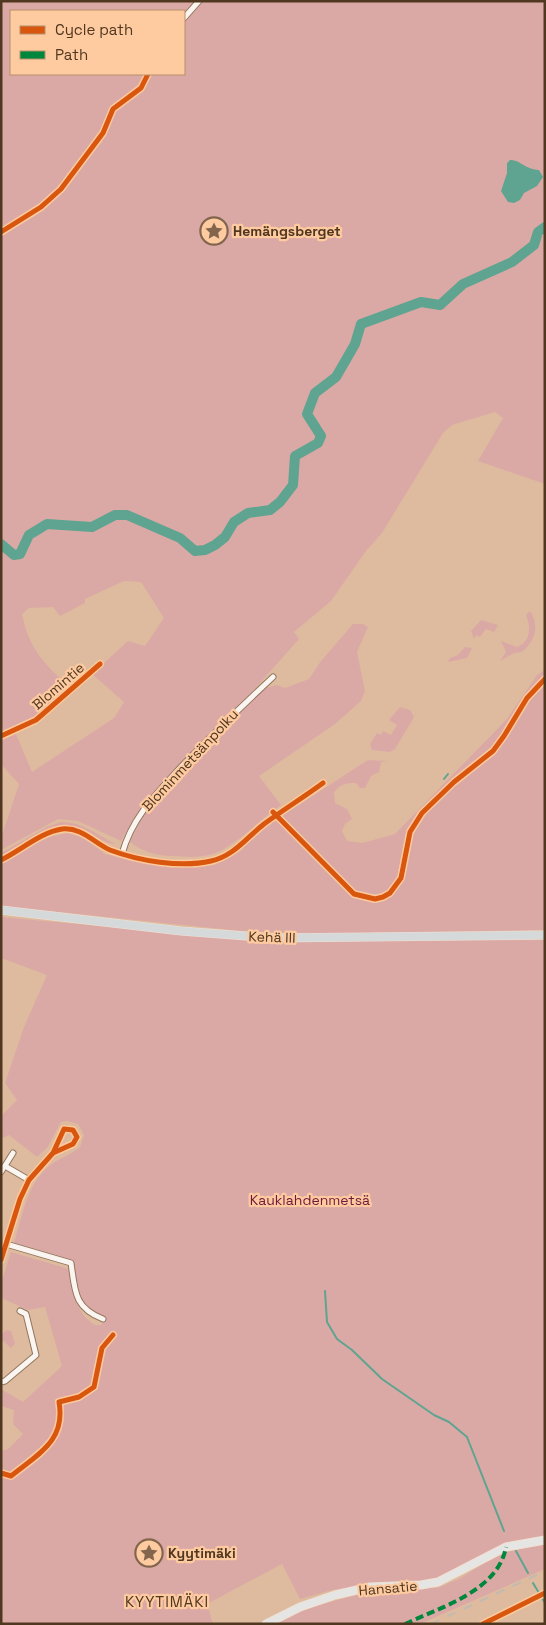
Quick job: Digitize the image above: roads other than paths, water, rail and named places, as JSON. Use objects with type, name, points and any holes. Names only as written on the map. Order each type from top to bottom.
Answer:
[{"type":"highway","name":"Kehä III","points":[[1,910],[172,930],[273,938],[545,935]]},
{"type":"main road","name":"Hansatie","points":[[266,1624],[300,1607],[335,1595],[370,1587],[421,1585],[438,1582],[506,1547],[545,1540]]},
{"type":"street","points":[[185,17],[199,1]]},
{"type":"street","points":[[1,232],[41,207],[62,189],[103,133],[113,109],[141,88],[148,75]]},
{"type":"street","name":"Blomintie","points":[[1,736],[36,720],[100,664]]},
{"type":"street","name":"Blominmetsänpolku","points":[[122,854],[134,824],[147,804],[219,728],[273,677]]},
{"type":"street","points":[[1,860],[62,829],[80,831],[108,849],[122,854],[173,862],[198,863],[218,859],[233,852],[261,827],[323,784]]},
{"type":"street","points":[[1,1260],[20,1199],[29,1180],[53,1153],[64,1129],[73,1130],[76,1137],[73,1144],[53,1153]]},
{"type":"street","points":[[1,1172],[13,1153]]},
{"type":"street","points":[[5,1166],[29,1180]]},
{"type":"street","points":[[6,1244],[71,1264],[79,1302],[87,1312],[103,1319]]},
{"type":"street","points":[[1,1382],[5,1381],[36,1355],[26,1314],[20,1311]]},
{"type":"water","points":[[510,160],[539,170],[543,177],[537,186],[524,193],[520,200],[514,203],[508,202],[501,191],[507,173],[507,163]]},
{"type":"waterway","points":[[1,544],[14,555],[20,554],[29,535],[47,524],[92,527],[115,515],[127,515],[180,538],[195,551],[205,550],[215,545],[225,537],[234,522],[248,513],[270,510],[280,502],[293,485],[295,456],[318,443],[321,436],[307,414],[315,393],[336,377],[355,344],[361,324],[421,302],[440,305],[463,284],[512,262],[534,245],[538,232],[545,227]]},
{"type":"waterway","points":[[444,779],[448,774]]},
{"type":"waterway","points":[[325,1291],[327,1322],[337,1339],[352,1350],[382,1379],[434,1415],[449,1422],[467,1437],[504,1531]]},
{"type":"waterway","points":[[516,1551],[528,1573]]},
{"type":"waterway","points":[[533,1583],[545,1603]]},
{"type":"railway","points":[[431,1624],[545,1571]]},
{"type":"place","name":"Hemängsberget","points":[[214,231]]},
{"type":"place","name":"Kyytimäki","points":[[149,1553]]},
{"type":"district","name":"KYYTIMÄKI","points":[[167,1601]]},
{"type":"park label","name":"Kauklahdenmetsä","points":[[310,1200]]}]
